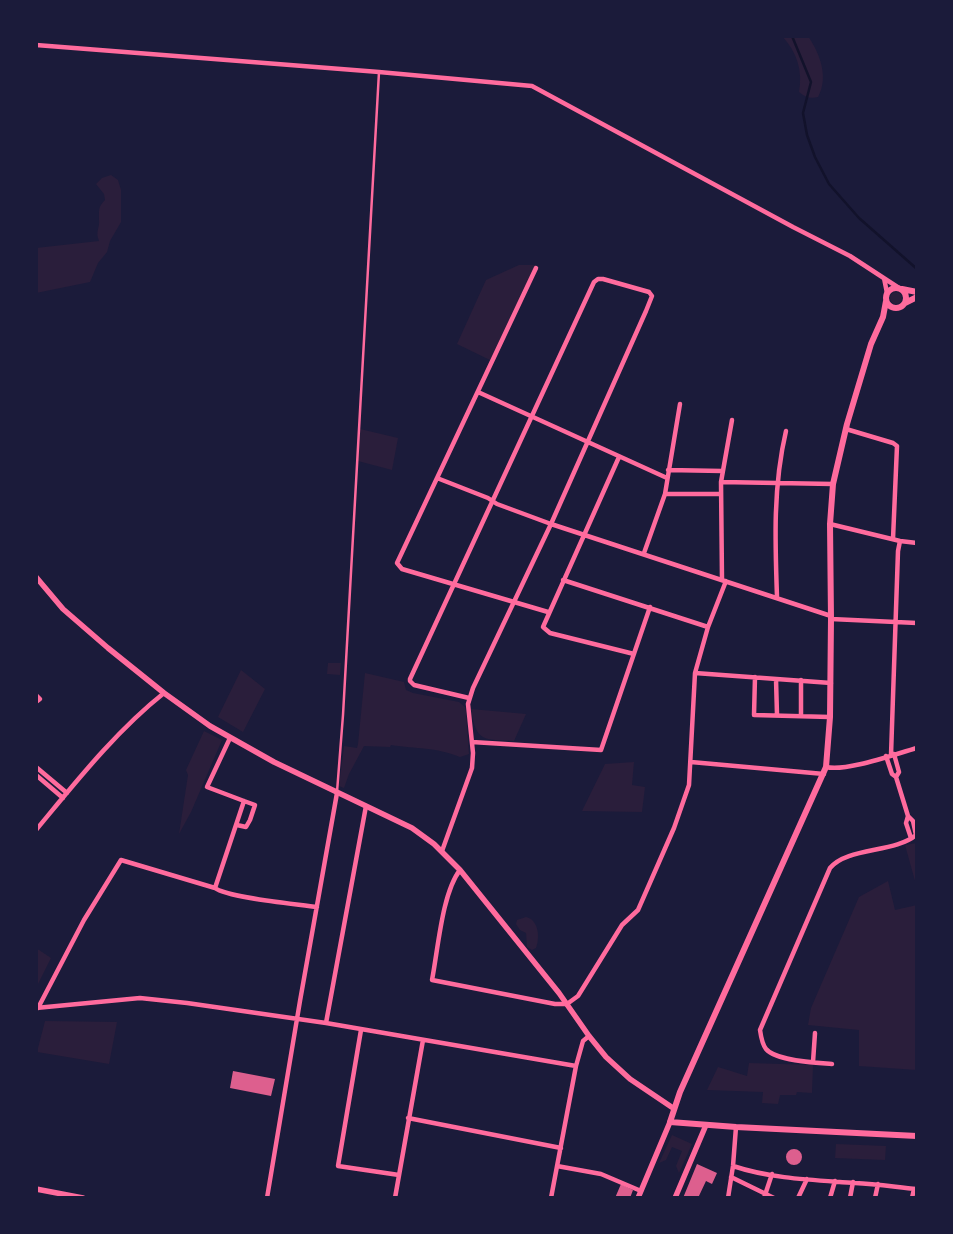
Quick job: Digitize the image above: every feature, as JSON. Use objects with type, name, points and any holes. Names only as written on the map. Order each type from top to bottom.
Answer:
[{"type":"main road","points":[[917,292],[892,288],[887,293],[883,317],[871,344],[846,429],[833,484],[830,524],[830,717],[825,770],[673,1108],[670,1122],[917,1136]]},
{"type":"main road","points":[[900,289],[906,294],[905,303]]},
{"type":"main road","points":[[883,317],[896,308],[917,298]]},
{"type":"main road","points":[[886,301],[891,307],[896,308]]},
{"type":"street","points":[[36,45],[526,85],[538,89],[850,256],[900,289]]},
{"type":"street","points":[[536,268],[397,563],[402,569],[548,612]]},
{"type":"street","points":[[884,278],[887,293]]},
{"type":"street","points":[[442,851],[470,776],[473,761],[469,723],[469,698],[551,524],[652,296],[652,294],[644,290],[603,279],[598,279],[590,289],[533,418],[454,584],[410,682],[414,686],[469,698]]},
{"type":"street","points":[[478,392],[667,478]]},
{"type":"street","points":[[644,553],[665,494],[680,404]]},
{"type":"street","points":[[460,870],[454,877],[447,897],[432,980],[555,1004],[567,1004],[578,996],[622,925],[638,910],[684,805],[689,785],[695,672],[724,580],[721,482],[732,420]]},
{"type":"street","points":[[846,429],[893,443],[897,446],[893,538]]},
{"type":"street","points":[[777,598],[775,538],[777,484],[786,431]]},
{"type":"street","points":[[619,457],[548,612],[543,627],[550,633],[634,654]]},
{"type":"street","points":[[668,470],[722,471]]},
{"type":"street","points":[[437,478],[551,524],[644,553],[831,617],[917,623]]},
{"type":"street","points":[[721,482],[833,484]]},
{"type":"street","points":[[665,494],[721,494]]},
{"type":"street","points":[[830,524],[900,541],[917,543]]},
{"type":"street","points":[[832,1064],[775,1056],[766,1050],[760,1030],[830,868],[840,860],[901,843],[911,838],[906,823],[908,816],[896,777],[892,774],[890,755],[898,551],[900,541]]},
{"type":"street","points":[[36,578],[63,609],[164,693],[230,738],[337,793],[412,828],[442,851],[460,870],[567,1004],[589,1036],[621,1072],[673,1108]]},
{"type":"street","points":[[564,580],[708,627]]},
{"type":"street","points":[[472,742],[601,750],[650,607]]},
{"type":"street","points":[[695,672],[830,683]]},
{"type":"street","points":[[755,677],[754,715],[830,717]]},
{"type":"street","points":[[776,679],[776,715]]},
{"type":"street","points":[[801,680],[801,715]]},
{"type":"street","points":[[36,830],[143,710],[164,693]]},
{"type":"street","points":[[36,696],[40,698],[36,702]]},
{"type":"street","points":[[230,738],[207,787],[255,805],[246,827],[237,825]]},
{"type":"street","points":[[691,762],[825,770],[917,748]]},
{"type":"street","points":[[890,755],[899,772],[896,777]]},
{"type":"street","points":[[36,767],[67,793]]},
{"type":"street","points":[[36,775],[63,798]]},
{"type":"street","points":[[267,1198],[337,793]]},
{"type":"street","points":[[215,888],[244,801]]},
{"type":"street","points":[[326,1023],[366,806]]},
{"type":"street","points":[[37,1008],[84,920],[121,860],[215,888],[218,891],[317,907]]},
{"type":"street","points":[[37,1008],[140,998],[187,1003],[326,1023],[576,1066]]},
{"type":"street","points":[[361,1030],[338,1166],[399,1175]]},
{"type":"street","points":[[813,1062],[815,1033]]},
{"type":"street","points":[[551,1198],[576,1066],[583,1041],[589,1036]]},
{"type":"street","points":[[394,1198],[423,1040]]},
{"type":"street","points":[[408,1118],[561,1148]]},
{"type":"street","points":[[638,1198],[670,1122]]},
{"type":"street","points":[[675,1198],[706,1125]]},
{"type":"street","points":[[735,1198],[728,1196],[733,1166],[736,1127]]},
{"type":"street","points":[[557,1166],[601,1174],[640,1191]]},
{"type":"street","points":[[733,1166],[807,1179],[878,1184],[915,1189],[912,1198]]},
{"type":"street","points":[[765,1196],[772,1174]]},
{"type":"street","points":[[731,1177],[765,1196],[774,1198]]},
{"type":"street","points":[[798,1198],[807,1179]]},
{"type":"street","points":[[830,1198],[835,1182]]},
{"type":"street","points":[[850,1198],[853,1182]]},
{"type":"street","points":[[876,1198],[878,1184]]},
{"type":"street","points":[[36,1189],[50,1195],[83,1198]]},
{"type":"lane","points":[[337,793],[343,716],[379,72]]},
{"type":"shaded area","points":[[782,36],[808,36],[822,66],[823,82],[818,97],[808,97],[799,92],[798,62],[792,49]]},
{"type":"shaded area","points":[[111,175],[118,180],[121,190],[121,222],[110,241],[107,252],[98,263],[90,282],[36,293],[36,248],[99,241],[97,235],[99,209],[105,200],[104,194],[96,184],[102,178]]},
{"type":"shaded area","points":[[519,265],[536,265],[490,360],[457,344],[486,280]]},
{"type":"shaded area","points":[[896,292],[902,298],[896,304],[890,298]]},
{"type":"shaded area","points":[[360,429],[398,438],[392,470],[358,461]]},
{"type":"shaded area","points":[[328,663],[341,663],[340,675],[327,674]]},
{"type":"shaded area","points":[[241,670],[265,689],[243,732],[218,717]]},
{"type":"shaded area","points":[[365,673],[404,682],[406,690],[413,693],[459,702],[465,707],[466,712],[469,754],[460,757],[442,751],[426,749],[391,745],[390,747],[364,746],[349,774],[344,788],[339,786],[344,746],[357,748],[358,744]]},
{"type":"shaded area","points":[[471,709],[526,714],[514,741],[495,740],[479,734]]},
{"type":"shaded area","points":[[204,731],[222,740],[191,812],[179,834],[188,775],[186,770]]},
{"type":"shaded area","points":[[634,762],[632,785],[645,787],[642,812],[582,811],[605,764]]},
{"type":"shaded area","points":[[917,843],[917,888],[905,845]]},
{"type":"shaded area","points":[[888,881],[895,910],[917,905],[917,1070],[859,1066],[859,1030],[808,1025],[811,1008],[859,897]]},
{"type":"shaded area","points":[[526,917],[536,925],[538,935],[536,948],[532,950],[527,947],[526,933],[520,930],[516,924],[517,920]]},
{"type":"shaded area","points":[[36,948],[51,958],[36,988]]},
{"type":"shaded area","points":[[45,1021],[117,1022],[109,1064],[37,1052]]},
{"type":"shaded area","points":[[749,1063],[813,1065],[812,1093],[797,1092],[796,1095],[780,1095],[778,1104],[762,1103],[763,1092],[707,1090],[718,1067],[747,1076]]},
{"type":"shaded area","points":[[672,1135],[692,1144],[679,1173],[676,1166],[682,1151],[672,1147],[666,1160],[659,1163]]},
{"type":"shaded area","points":[[836,1144],[886,1146],[885,1160],[835,1158]]},
{"type":"building","points":[[233,1071],[275,1079],[271,1096],[230,1088]]},
{"type":"building","points":[[794,1149],[800,1151],[802,1157],[800,1163],[794,1165],[788,1163],[786,1157],[788,1151]]},
{"type":"building","points":[[697,1164],[717,1173],[712,1184],[706,1181],[698,1198],[683,1198]]},
{"type":"building","points":[[621,1184],[633,1190],[630,1198],[615,1198]]},
{"type":"waterway","points":[[792,36],[811,82],[803,113],[807,135],[815,157],[829,184],[859,218],[917,269]]}]
